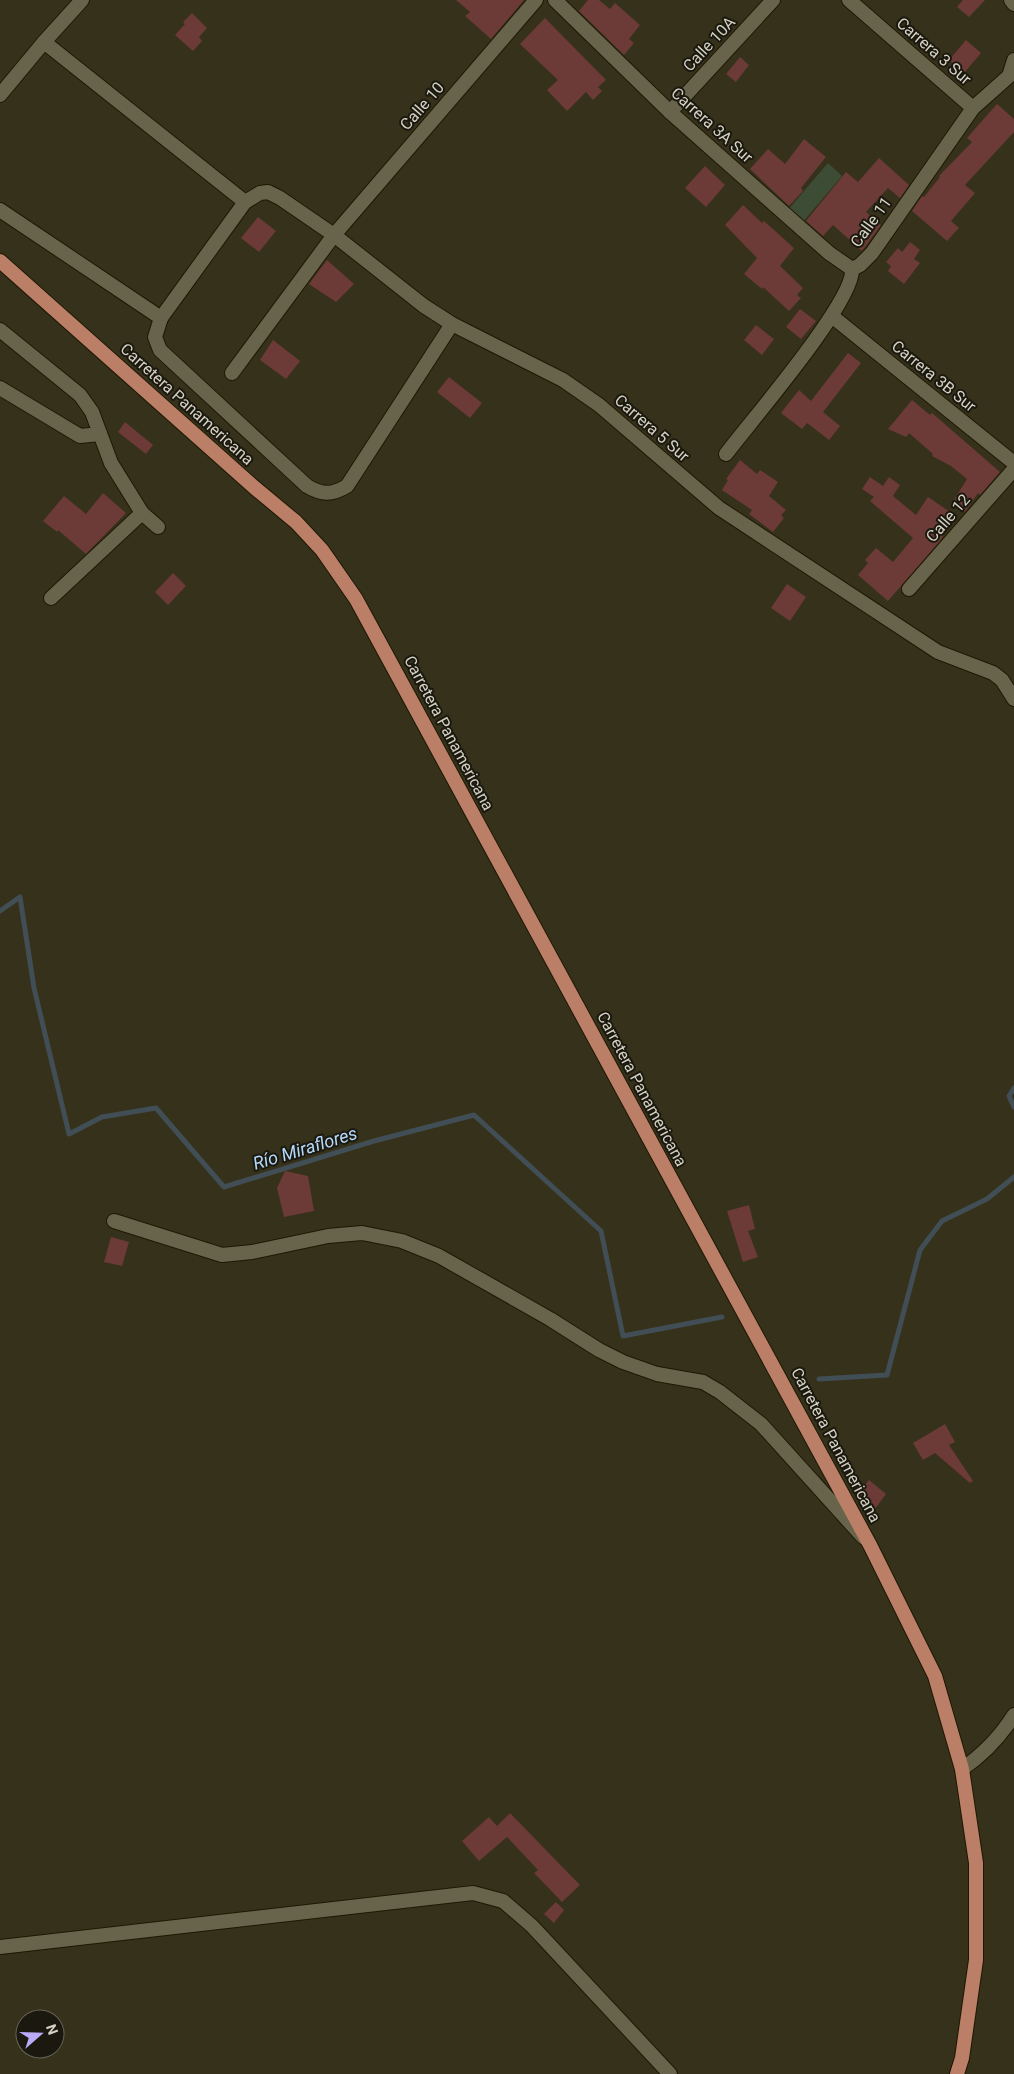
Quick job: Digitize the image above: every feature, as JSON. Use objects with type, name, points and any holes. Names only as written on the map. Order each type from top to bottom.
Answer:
[{"type":"highway","name":"Carretera Panamericana","points":[[0,261],[255,488],[296,522],[322,550],[356,599],[870,1545],[935,1676],[962,1769],[976,1863],[976,1960],[962,2058],[957,2074]]},
{"type":"street","points":[[0,95],[82,0]]},
{"type":"street","name":"Calle 10","points":[[232,374],[334,236],[536,0]]},
{"type":"street","name":"Carrera 3A Sur","points":[[555,0],[670,112],[829,253],[852,269]]},
{"type":"street","name":"Calle 10A","points":[[670,112],[773,0]]},
{"type":"street","name":"Carrera 3 Sur","points":[[849,0],[973,108]]},
{"type":"street","points":[[1010,0],[1014,4]]},
{"type":"street","points":[[44,42],[245,202],[161,318],[154,337],[160,350],[307,486],[326,494],[336,492],[347,486],[452,324]]},
{"type":"street","name":"Calle 11","points":[[726,454],[832,317],[850,283],[852,269],[860,265],[872,253],[973,108],[1011,80],[1014,60]]},
{"type":"street","name":"Carrera 5 Sur","points":[[245,202],[260,193],[268,192],[280,198],[334,236],[424,306],[452,324],[563,380],[599,405],[635,434],[681,477],[719,508],[938,652],[993,673],[1002,680],[1014,699]]},
{"type":"street","points":[[0,210],[161,318]]},
{"type":"street","name":"Carrera 3B Sur","points":[[832,317],[1014,463]]},
{"type":"street","points":[[0,330],[80,395],[92,412],[111,463],[142,513],[158,527]]},
{"type":"street","points":[[0,388],[80,436],[100,434]]},
{"type":"street","name":"Calle 12","points":[[909,590],[1014,470]]},
{"type":"street","points":[[51,598],[142,513]]},
{"type":"street","points":[[114,1221],[222,1255],[252,1252],[328,1236],[362,1233],[402,1241],[439,1256],[550,1319],[599,1350],[623,1362],[657,1374],[703,1382],[720,1392],[761,1424],[870,1545]]},
{"type":"street","points":[[962,1769],[981,1756],[993,1744],[1014,1715]]},
{"type":"street","points":[[0,1947],[473,1893],[503,1901],[532,1926],[670,2074]]},
{"type":"green space","points":[[828,163],[842,176],[802,223],[787,211]]},
{"type":"building","points":[[456,0],[524,0],[491,39],[465,16],[470,12]]},
{"type":"building","points":[[588,0],[599,0],[610,9],[615,3],[640,25],[629,39],[634,43],[624,55],[579,11]]},
{"type":"building","points":[[963,0],[985,0],[969,17],[957,7]]},
{"type":"building","points":[[192,13],[207,28],[199,37],[202,41],[193,51],[175,35],[185,24],[183,22]]},
{"type":"building","points":[[545,18],[606,80],[598,87],[602,91],[593,100],[586,92],[567,111],[547,90],[558,80],[520,44]]},
{"type":"building","points":[[966,40],[981,53],[964,73],[949,60]]},
{"type":"building","points":[[740,57],[749,65],[736,82],[726,74]]},
{"type":"building","points":[[997,104],[1014,119],[1014,132],[965,185],[975,193],[951,221],[959,228],[947,241],[912,211],[939,176],[972,142],[967,138]]},
{"type":"building","points":[[804,139],[826,157],[801,188],[803,191],[789,206],[750,169],[768,149],[785,164]]},
{"type":"building","points":[[879,158],[909,185],[900,198],[888,188],[866,212],[881,225],[862,251],[833,225],[823,236],[806,221],[846,172],[858,182]]},
{"type":"building","points":[[705,166],[725,185],[706,207],[685,188]]},
{"type":"building","points":[[743,205],[762,223],[764,221],[794,248],[780,266],[803,288],[797,295],[801,298],[789,311],[763,287],[762,289],[744,274],[757,258],[725,225]]},
{"type":"building","points":[[258,217],[276,231],[259,252],[241,238]]},
{"type":"building","points":[[910,242],[920,250],[914,259],[920,263],[904,284],[888,271],[891,266],[886,262],[898,248],[902,252]]},
{"type":"building","points":[[327,260],[354,284],[336,302],[309,284]]},
{"type":"building","points":[[800,309],[816,321],[801,339],[786,327]]},
{"type":"building","points":[[756,325],[774,339],[762,355],[744,340]]},
{"type":"building","points":[[273,340],[300,361],[286,379],[260,360]]},
{"type":"building","points":[[848,353],[861,363],[823,412],[840,426],[829,440],[807,423],[802,429],[781,413],[799,390],[811,401]]},
{"type":"building","points":[[449,377],[482,403],[470,418],[437,392]]},
{"type":"building","points":[[912,400],[930,415],[932,413],[1000,472],[980,495],[978,493],[965,512],[952,503],[967,479],[951,466],[932,456],[933,454],[909,433],[906,437],[888,429]]},
{"type":"building","points":[[125,422],[153,445],[146,454],[118,432]]},
{"type":"building","points":[[740,460],[757,474],[760,470],[778,482],[769,496],[786,510],[781,515],[784,518],[773,532],[749,514],[752,510],[722,490],[728,480],[726,479]]},
{"type":"building","points":[[870,477],[883,486],[889,477],[900,485],[893,496],[916,515],[928,497],[950,512],[938,533],[943,536],[940,541],[888,601],[858,575],[868,563],[865,560],[876,548],[893,562],[913,538],[870,501],[874,497],[862,489]]},
{"type":"building","points":[[103,493],[126,513],[86,554],[58,530],[57,532],[43,521],[64,496],[86,514]]},
{"type":"building","points":[[173,573],[186,586],[168,605],[155,592]]},
{"type":"building","points":[[787,584],[806,597],[790,621],[771,608]]},
{"type":"building","points":[[285,1171],[308,1176],[314,1211],[284,1217],[277,1188]]},
{"type":"building","points":[[749,1205],[755,1229],[748,1231],[758,1257],[743,1262],[727,1211]]},
{"type":"building","points":[[111,1237],[129,1242],[122,1266],[104,1262]]},
{"type":"building","points":[[945,1424],[955,1442],[949,1445],[973,1481],[970,1483],[935,1453],[923,1460],[913,1443]]},
{"type":"building","points":[[869,1480],[886,1494],[875,1509],[857,1495]]},
{"type":"building","points":[[510,1813],[580,1885],[562,1902],[534,1873],[538,1870],[507,1837],[479,1861],[462,1841],[489,1817],[497,1826]]},
{"type":"building","points":[[556,1902],[564,1910],[554,1923],[544,1914]]},
{"type":"waterway","name":"Río Miraflores","points":[[0,911],[20,897],[34,988],[69,1134],[102,1117],[156,1108],[224,1187],[374,1141],[474,1115],[601,1231],[623,1336],[722,1317]]},
{"type":"waterway","points":[[1014,1088],[1009,1096],[1014,1107]]},
{"type":"waterway","points":[[819,1379],[887,1375],[920,1250],[942,1221],[987,1199],[1014,1177]]}]
